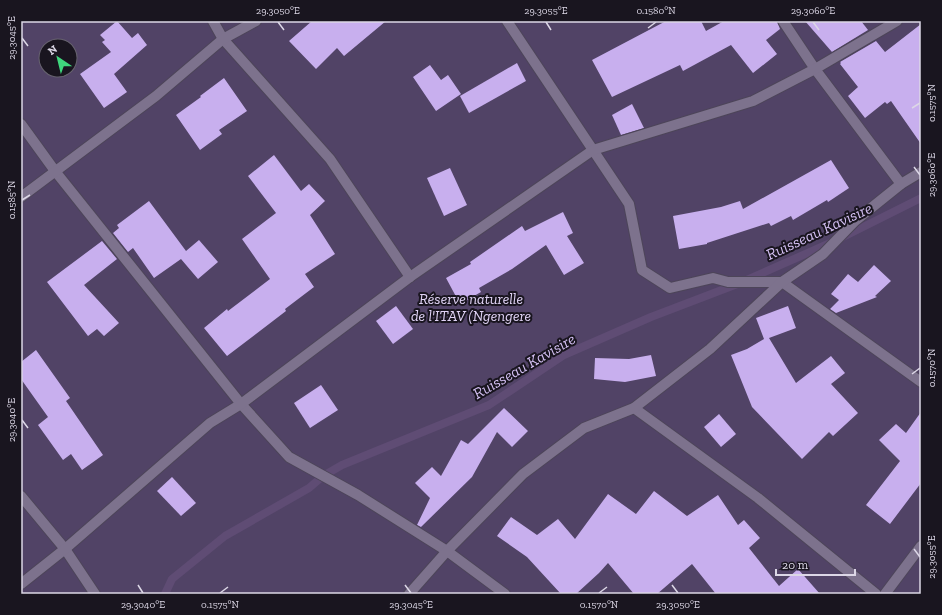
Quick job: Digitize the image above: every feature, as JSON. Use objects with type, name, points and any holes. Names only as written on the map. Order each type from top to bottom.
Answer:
[{"type":"street","points":[[213,21],[223,39],[330,159],[410,277]]},
{"type":"street","points":[[21,197],[156,96],[223,39],[256,21]]},
{"type":"street","points":[[507,21],[629,204],[642,270],[670,288],[713,278],[728,282],[782,282],[921,382]]},
{"type":"street","points":[[783,21],[815,69],[901,184]]},
{"type":"street","points":[[21,584],[65,549],[210,423],[241,404],[410,277],[593,150],[753,101],[815,69],[897,21]]},
{"type":"street","points":[[21,124],[55,171],[241,404],[289,457],[358,495],[447,551],[505,594]]},
{"type":"street","points":[[409,594],[447,551],[523,474],[584,428],[634,408],[710,349],[782,282],[823,254],[855,221],[901,184],[921,172]]},
{"type":"street","points":[[634,408],[758,498],[876,594]]},
{"type":"street","points":[[21,496],[65,549],[95,594]]},
{"type":"street","points":[[885,594],[921,546]]},
{"type":"green space","name":"Réserve naturelle de l'ITAV (Ngengere","points":[[21,21],[921,21],[921,594],[21,594]]},
{"type":"building","points":[[117,21],[132,38],[138,33],[147,45],[114,74],[127,92],[104,108],[80,74],[111,52],[102,42],[105,40],[100,35]]},
{"type":"building","points":[[312,21],[386,21],[344,56],[337,48],[316,69],[289,41]]},
{"type":"building","points":[[666,21],[701,21],[706,31],[724,21],[777,21],[780,29],[766,40],[777,54],[753,73],[731,45],[683,71],[680,65],[612,97],[592,60]]},
{"type":"building","points":[[805,21],[861,21],[868,30],[832,52]]},
{"type":"building","points":[[921,24],[921,144],[891,101],[887,104],[885,102],[865,118],[848,96],[858,87],[840,62],[876,41],[885,52]]},
{"type":"building","points":[[517,63],[526,81],[469,113],[460,96]]},
{"type":"building","points":[[430,65],[441,80],[448,75],[461,94],[436,111],[413,77]]},
{"type":"building","points":[[224,78],[247,111],[219,130],[222,134],[200,150],[176,115]]},
{"type":"building","points":[[632,104],[644,128],[621,135],[612,115]]},
{"type":"building","points":[[274,155],[301,191],[309,184],[325,201],[310,215],[335,254],[305,274],[314,287],[285,309],[286,311],[227,356],[204,328],[227,309],[228,311],[270,279],[242,239],[276,213],[248,176]]},
{"type":"building","points":[[831,160],[849,188],[828,202],[827,200],[793,220],[791,216],[771,226],[769,223],[707,244],[679,249],[673,216],[721,207],[740,201],[743,209]]},
{"type":"building","points":[[450,168],[467,205],[444,216],[427,178]]},
{"type":"building","points":[[149,201],[186,251],[199,240],[218,262],[198,279],[181,259],[154,278],[133,248],[128,252],[113,233],[119,228],[117,225]]},
{"type":"building","points":[[563,212],[573,233],[567,236],[584,263],[564,275],[546,245],[512,269],[479,288],[481,292],[460,304],[446,278],[471,264],[470,262],[522,226],[525,231]]},
{"type":"building","points":[[102,241],[117,259],[84,285],[119,323],[104,336],[97,329],[88,336],[47,282]]},
{"type":"building","points":[[874,265],[891,281],[875,296],[877,297],[836,313],[830,309],[839,300],[831,294],[848,274],[858,282]]},
{"type":"building","points":[[396,306],[413,329],[393,344],[376,321]]},
{"type":"building","points":[[788,306],[796,328],[769,338],[796,383],[831,356],[845,373],[831,384],[858,413],[833,436],[829,432],[802,459],[752,407],[731,355],[747,349],[764,339],[756,318]]},
{"type":"building","points":[[36,350],[70,398],[66,401],[103,455],[82,470],[71,454],[63,460],[38,425],[48,417],[21,379],[21,362]]},
{"type":"building","points":[[651,355],[656,376],[625,382],[594,379],[595,358],[629,359]]},
{"type":"building","points":[[321,385],[338,410],[310,428],[294,403]]},
{"type":"building","points":[[504,408],[528,431],[512,447],[497,432],[472,477],[421,527],[417,525],[430,498],[415,483],[432,467],[441,476],[461,440],[468,444]]},
{"type":"building","points":[[921,412],[921,483],[890,524],[866,505],[900,461],[879,440],[896,424],[906,433]]},
{"type":"building","points":[[719,414],[736,434],[721,447],[704,427]]},
{"type":"building","points":[[172,477],[196,503],[181,516],[157,491]]},
{"type":"building","points":[[654,491],[687,516],[718,495],[738,525],[744,520],[760,538],[749,548],[779,586],[798,569],[820,594],[716,594],[692,564],[657,594],[634,594],[608,563],[576,594],[561,594],[527,557],[497,536],[511,517],[537,535],[558,519],[575,539],[608,494],[636,514]]},
{"type":"waterway","name":"Ruisseau Kavisire","points":[[165,594],[172,579],[225,536],[309,488],[323,476],[342,465],[489,405],[564,355],[651,317],[740,283],[837,240],[921,198]]}]
